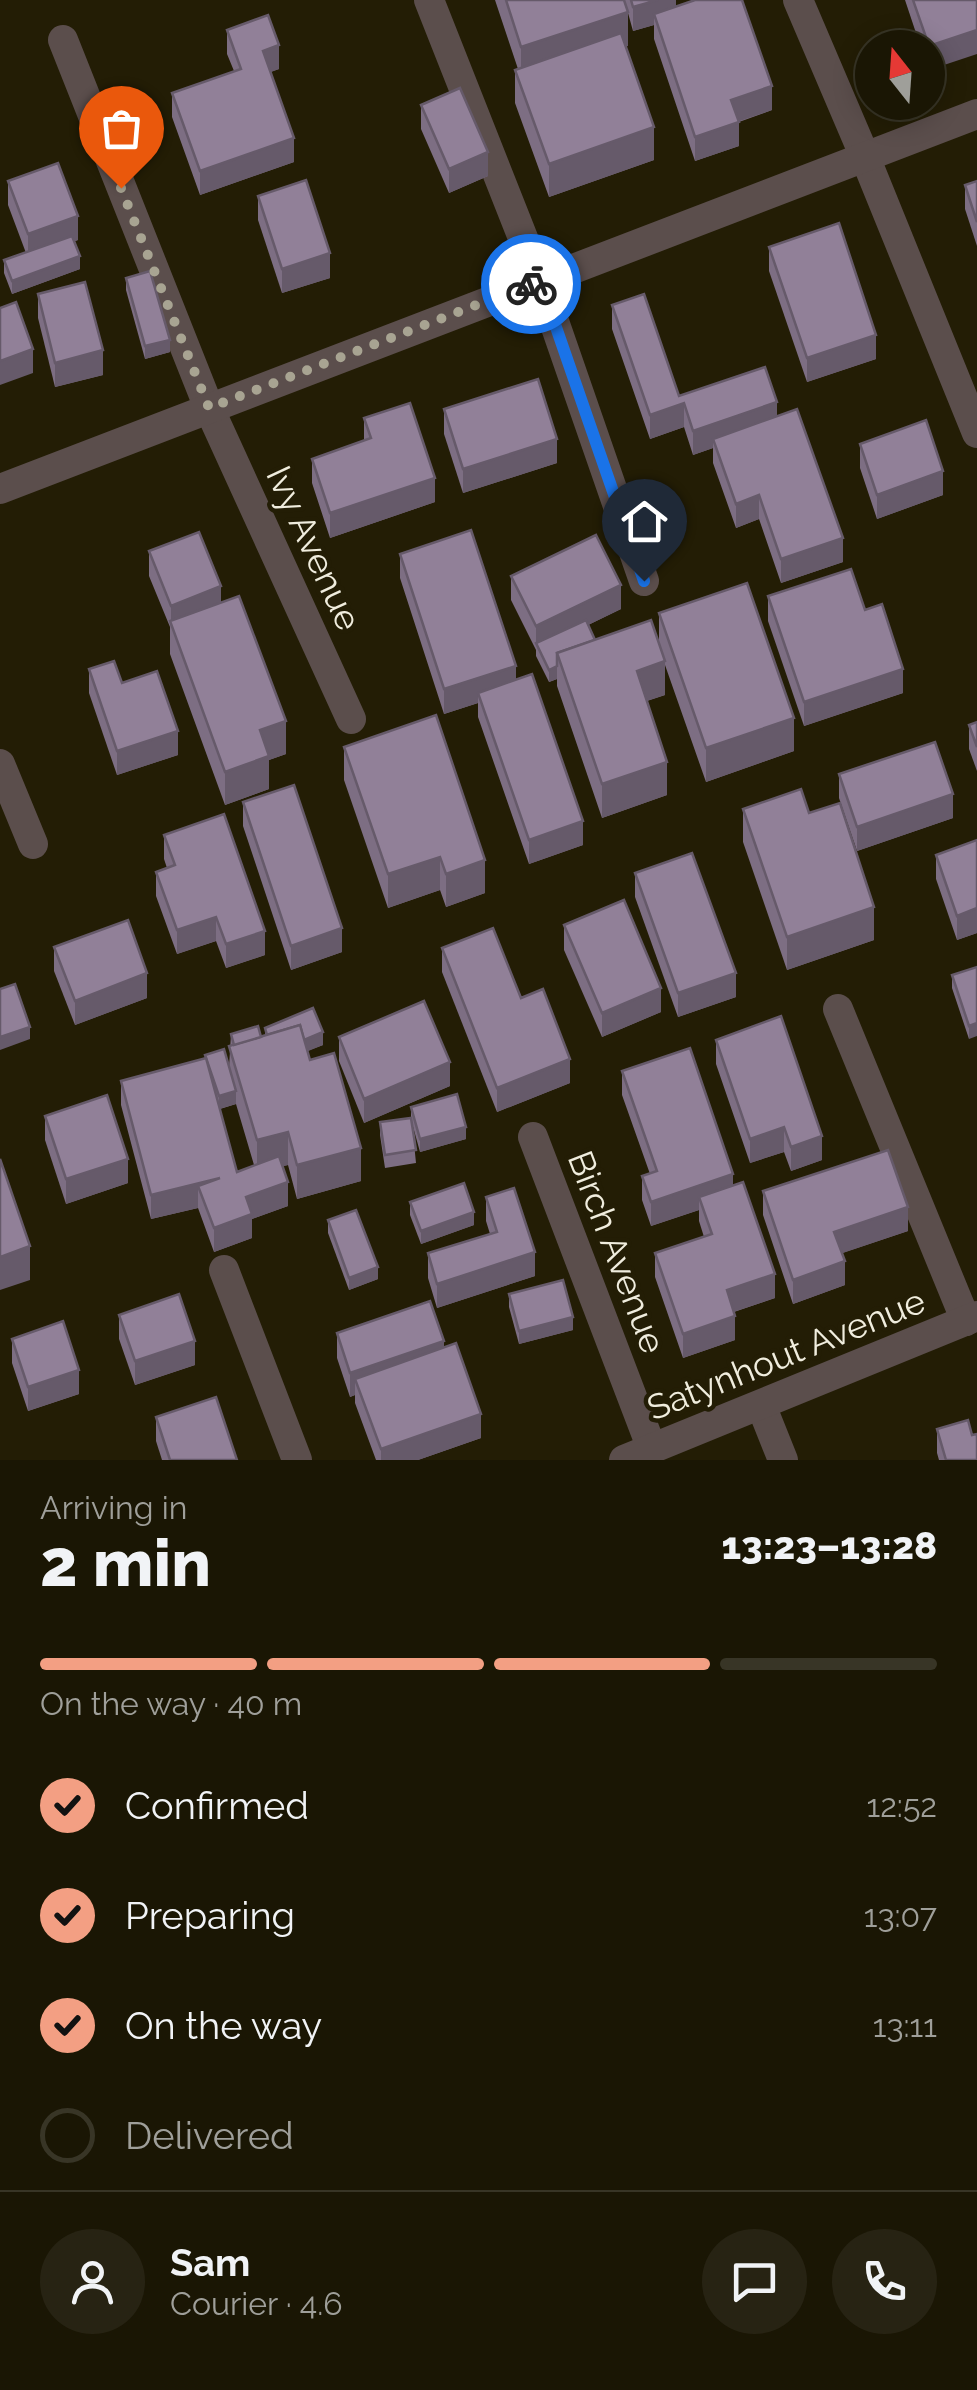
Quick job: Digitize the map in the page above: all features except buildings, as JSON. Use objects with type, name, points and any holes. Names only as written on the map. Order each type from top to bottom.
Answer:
[{"type":"street","points":[[429,0],[540,281],[644,581]]},
{"type":"street","points":[[798,0],[977,432]]},
{"type":"street","name":"Ivy Avenue","points":[[63,40],[209,408],[351,719]]},
{"type":"street","points":[[0,488],[977,114]]},
{"type":"street","points":[[0,764],[34,844]]},
{"type":"street","points":[[838,1008],[972,1318]]},
{"type":"street","name":"Birch Avenue","points":[[533,1137],[638,1455]]},
{"type":"street","points":[[224,1270],[297,1460]]},
{"type":"street","name":"Satynhout Avenue","points":[[638,1455],[972,1318]]},
{"type":"street","points":[[760,1405],[783,1460]]},
{"type":"way so far","points":[[121,188],[209,408],[531,284]]},
{"type":"route","points":[[531,284],[540,281],[644,581]]}]
